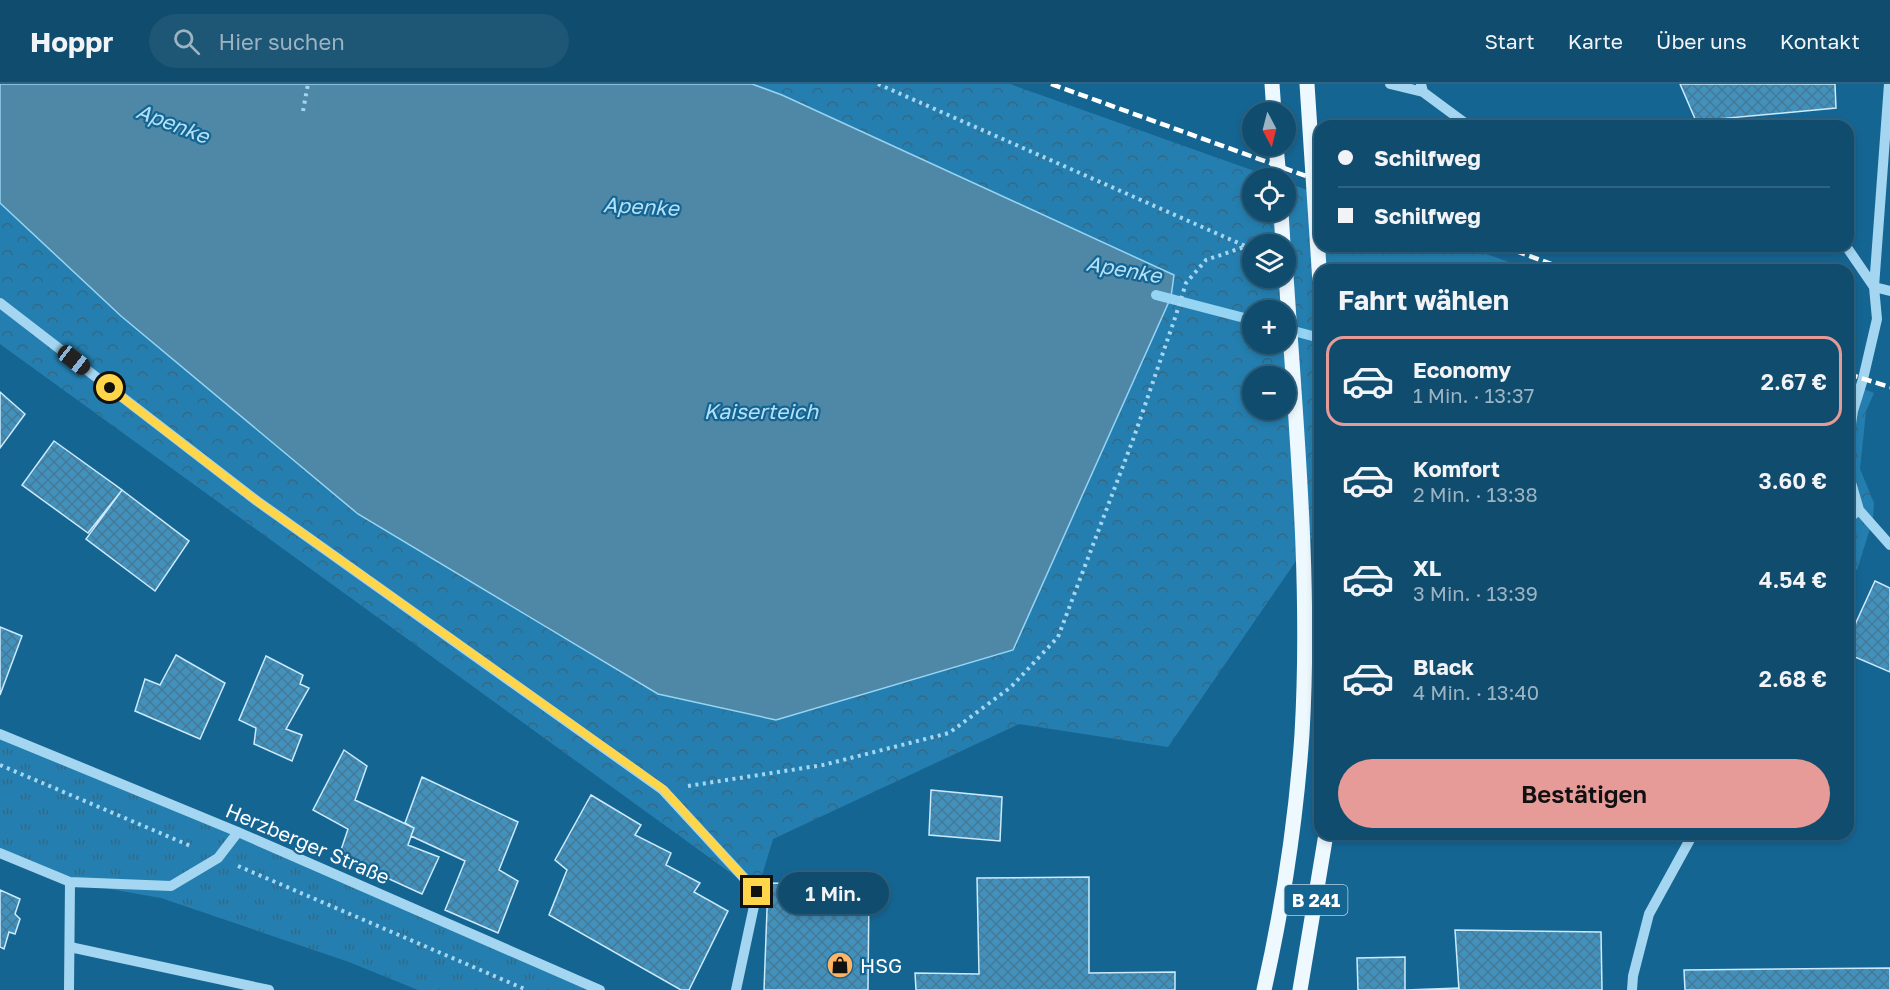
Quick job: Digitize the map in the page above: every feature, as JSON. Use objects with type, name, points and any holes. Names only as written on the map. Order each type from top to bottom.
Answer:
[{"type":"main road","points":[[1272,84],[1273,102]]},
{"type":"main road","points":[[1306,84],[1314,198]]},
{"type":"main road","name":"B 241","points":[[1264,990],[1284,886],[1294,817],[1302,735],[1304,677],[1301,510],[1287,288]]},
{"type":"main road","name":"B 241","points":[[1300,990],[1325,840]]},
{"type":"street","points":[[1390,84],[1422,88],[1462,120]]},
{"type":"street","points":[[1854,408],[1863,380],[1876,319],[1874,287],[1889,84]]},
{"type":"street","points":[[1850,252],[1874,287],[1890,291]]},
{"type":"street","points":[[0,303],[257,501],[663,789],[757,892],[736,990]]},
{"type":"street","points":[[1854,493],[1859,510],[1890,545]]},
{"type":"street","points":[[1854,514],[1859,510]]},
{"type":"street","name":"Herzberger Straße","points":[[0,734],[238,832],[600,990]]},
{"type":"street","points":[[0,853],[70,882],[171,886],[218,858],[238,832]]},
{"type":"street","points":[[1632,990],[1633,976],[1649,914],[1690,840]]},
{"type":"street","points":[[69,990],[70,882]]},
{"type":"street","points":[[70,947],[268,990]]},
{"type":"path","points":[[303,111],[308,84]]},
{"type":"path","points":[[878,84],[1242,246]]},
{"type":"path","points":[[663,789],[823,765],[950,733],[1011,687],[1058,638],[1134,437],[1186,283],[1206,260],[1242,248]]},
{"type":"path","points":[[0,765],[527,990]]},
{"type":"green space","name":"Kaiserteich","points":[[0,84],[1010,84],[1246,168],[1242,168],[1242,222],[1296,222],[1296,186],[1314,193],[1314,252],[1481,252],[1514,264],[1314,264],[1314,535],[1168,747],[1019,724],[773,839],[757,892],[0,344]]},
{"type":"green space","points":[[1854,385],[1874,393],[1866,411],[1860,469],[1874,503],[1873,519],[1857,570],[1854,567]]},
{"type":"green space","points":[[0,734],[600,990],[418,990],[349,962],[161,898],[70,882],[0,853]]},
{"type":"water","name":"Kaiserteich","points":[[0,84],[752,84],[782,95],[1174,275],[1171,297],[1013,650],[776,720],[658,694],[358,514],[121,316],[0,203]]},
{"type":"building","points":[[1680,84],[1835,84],[1836,108],[1696,120]]},
{"type":"building","points":[[0,392],[25,414],[0,448]]},
{"type":"building","points":[[54,441],[122,490],[88,533],[22,485]]},
{"type":"building","points":[[122,490],[189,541],[155,591],[86,539]]},
{"type":"building","points":[[1875,581],[1890,588],[1890,672],[1854,657],[1854,627]]},
{"type":"building","points":[[0,627],[22,636],[0,695]]},
{"type":"building","points":[[176,655],[225,683],[200,739],[135,711],[145,679],[160,685]]},
{"type":"building","points":[[266,656],[303,675],[300,684],[309,688],[286,729],[302,735],[292,761],[254,744],[256,728],[239,720]]},
{"type":"building","points":[[344,750],[367,766],[355,800],[414,828],[408,845],[439,857],[422,894],[339,856],[348,829],[313,810]]},
{"type":"building","points":[[422,777],[518,822],[499,870],[518,881],[498,933],[445,910],[465,861],[411,836],[414,828],[405,823]]},
{"type":"building","points":[[931,790],[1002,797],[1000,841],[929,835]]},
{"type":"building","points":[[591,795],[641,825],[635,835],[671,853],[666,865],[700,883],[694,892],[728,911],[689,990],[681,990],[549,915],[567,870],[555,860]]},
{"type":"building","points":[[1089,877],[1089,973],[1175,972],[1175,990],[916,990],[915,973],[979,974],[977,878]]},
{"type":"building","points":[[768,883],[869,885],[868,990],[764,990]]},
{"type":"building","points":[[0,890],[20,899],[15,914],[20,919],[15,934],[9,932],[4,949],[0,947]]},
{"type":"building","points":[[1455,930],[1601,932],[1602,990],[1459,990]]},
{"type":"building","points":[[1405,957],[1405,990],[1358,990],[1357,958]]},
{"type":"building","points":[[1890,968],[1890,990],[1685,990],[1684,970]]},
{"type":"building","points":[[1459,988],[1459,990],[1405,990]]},
{"type":"waterway","name":"Apenke","points":[[1156,295],[1242,317]]},
{"type":"waterway","name":"Apenke","points":[[1296,332],[1314,336]]},
{"type":"railway","points":[[1051,84],[1314,179]]},
{"type":"railway","points":[[1518,252],[1552,264]]},
{"type":"railway","points":[[1854,376],[1890,387]]},
{"type":"place","name":"HSG","points":[[840,965]]},
{"type":"route","points":[[110,388],[257,501],[663,789],[757,892]]}]
